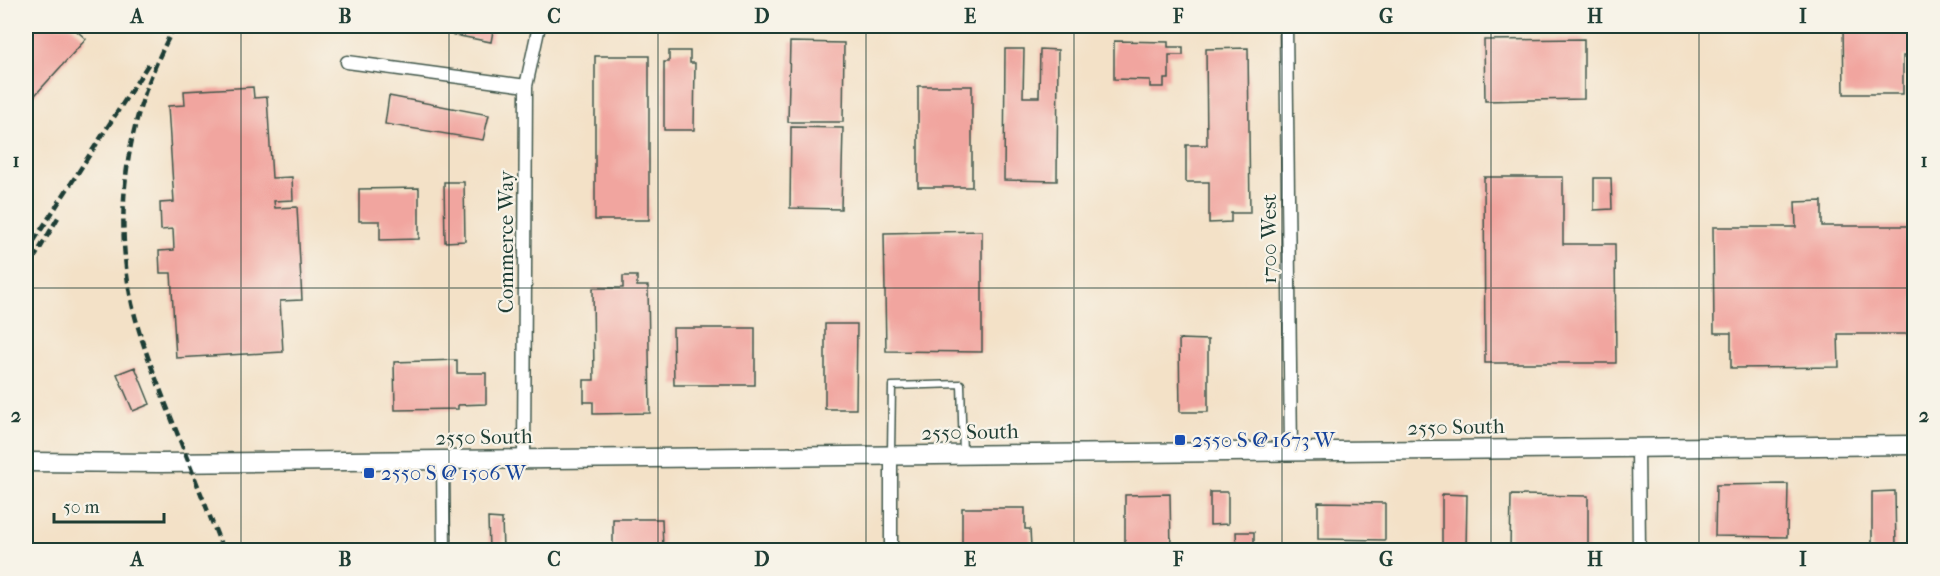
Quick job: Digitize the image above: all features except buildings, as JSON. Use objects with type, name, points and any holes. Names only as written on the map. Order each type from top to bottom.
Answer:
[{"type":"main road","name":"2550 South","points":[[26,462],[160,463],[1914,445]]},
{"type":"street","name":"Commerce Way","points":[[524,459],[526,86],[539,26]]},
{"type":"street","name":"1700 West","points":[[1286,26],[1291,451]]},
{"type":"street","points":[[347,62],[526,86]]},
{"type":"street","points":[[1638,448],[1639,550]]},
{"type":"street","points":[[891,456],[891,550]]},
{"type":"street","points":[[443,460],[444,550]]},
{"type":"lane","points":[[891,456],[892,386],[961,384],[963,455]]},
{"type":"railway","points":[[175,26],[159,57],[136,122],[125,190],[123,224],[125,259],[133,308],[145,348],[223,550]]},
{"type":"railway","points":[[26,253],[149,63]]},
{"type":"railway","points":[[26,272],[59,216]]},
{"type":"place","name":"2550 S @ 1673 W","points":[[1180,440]]},
{"type":"place","name":"2550 S @ 1506 W","points":[[369,473]]}]
